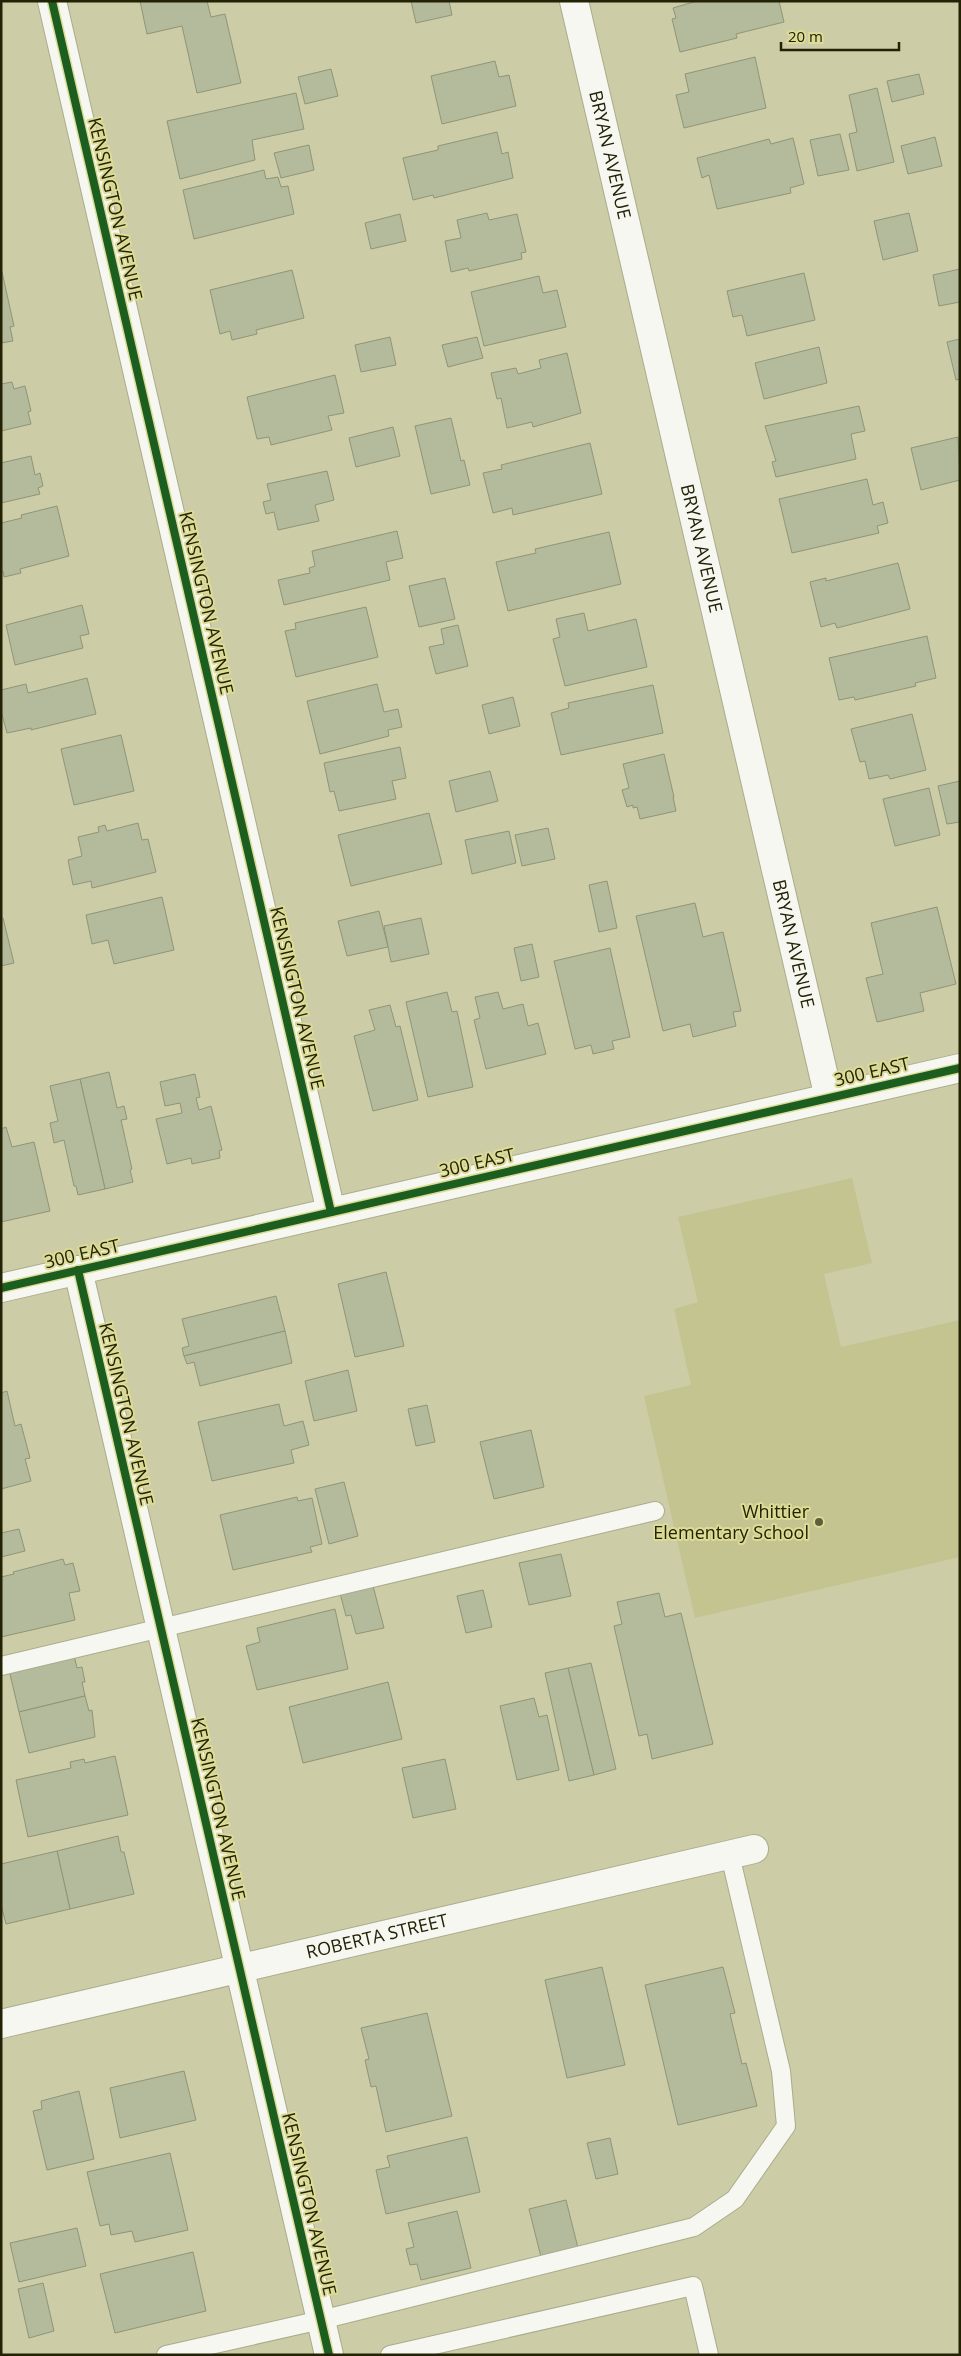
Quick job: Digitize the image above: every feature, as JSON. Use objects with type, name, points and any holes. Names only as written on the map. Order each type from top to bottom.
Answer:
[{"type":"street","name":"KENSINGTON AVENUE","points":[[52,1],[331,1212]]},
{"type":"street","name":"BRYAN AVENUE","points":[[574,1],[829,1098]]},
{"type":"street","name":"300 EAST","points":[[1,1288],[960,1068]]},
{"type":"street","name":"KENSINGTON AVENUE","points":[[78,1270],[329,2355]]},
{"type":"street","name":"ROBERTA STREET","points":[[1,2024],[742,1852]]},
{"type":"lane","points":[[1,1666],[654,1511]]},
{"type":"lane","points":[[166,2355],[321,2320],[694,2227],[735,2199],[786,2126],[781,2071],[742,1852]]},
{"type":"lane","points":[[390,2355],[693,2286],[709,2355]]},
{"type":"green space","points":[[852,1178],[872,1263],[824,1274],[841,1347],[960,1320],[960,1557],[695,1618],[644,1396],[691,1385],[674,1309],[698,1302],[678,1217]]},
{"type":"building","points":[[140,1],[207,1],[211,17],[225,14],[241,83],[197,93],[182,26],[147,34]]},
{"type":"building","points":[[411,1],[449,1],[452,15],[416,23]]},
{"type":"building","points":[[697,1],[779,1],[784,22],[736,34],[737,38],[680,52],[672,19],[676,18],[673,8]]},
{"type":"building","points":[[755,57],[766,108],[684,128],[676,95],[689,92],[685,74]]},
{"type":"building","points":[[495,61],[499,77],[509,75],[516,106],[442,124],[431,76]]},
{"type":"building","points":[[331,69],[338,96],[305,104],[298,77]]},
{"type":"building","points":[[919,74],[924,94],[892,102],[887,81]]},
{"type":"building","points":[[877,88],[894,162],[857,171],[849,134],[857,132],[849,95]]},
{"type":"building","points":[[296,93],[304,129],[252,140],[255,160],[180,179],[167,121]]},
{"type":"building","points":[[497,132],[502,154],[508,152],[513,178],[434,198],[433,195],[413,200],[403,158],[438,150],[438,146]]},
{"type":"building","points":[[840,134],[849,170],[818,176],[810,140]]},
{"type":"building","points":[[935,137],[942,166],[908,174],[901,146]]},
{"type":"building","points":[[793,138],[804,184],[790,188],[791,193],[717,209],[709,175],[702,178],[697,158],[769,139],[771,144]]},
{"type":"building","points":[[309,145],[314,170],[281,178],[274,153]]},
{"type":"building","points":[[264,170],[266,179],[278,177],[281,187],[288,186],[294,214],[194,239],[183,190]]},
{"type":"building","points":[[487,213],[489,220],[517,214],[526,252],[521,253],[522,259],[469,271],[468,268],[451,272],[445,241],[461,238],[457,220]]},
{"type":"building","points":[[909,213],[918,251],[883,260],[874,221]]},
{"type":"building","points":[[400,214],[406,241],[371,249],[365,223]]},
{"type":"building","points":[[960,269],[960,302],[939,306],[933,275]]},
{"type":"building","points":[[292,270],[304,318],[256,330],[257,334],[232,340],[230,331],[220,334],[210,290]]},
{"type":"building","points":[[2,272],[14,326],[10,327],[13,341],[1,343]]},
{"type":"building","points":[[804,273],[815,320],[747,336],[742,315],[733,317],[727,291]]},
{"type":"building","points":[[539,276],[543,293],[557,290],[566,327],[484,346],[471,292]]},
{"type":"building","points":[[390,337],[396,365],[361,372],[355,345]]},
{"type":"building","points":[[477,337],[483,358],[448,367],[442,345]]},
{"type":"building","points":[[960,339],[960,379],[956,380],[947,342]]},
{"type":"building","points":[[819,347],[827,383],[764,399],[755,363]]},
{"type":"building","points":[[567,353],[581,413],[533,427],[532,422],[507,428],[501,398],[497,399],[491,373],[516,368],[518,374],[541,368],[539,360]]},
{"type":"building","points":[[335,375],[344,413],[328,416],[332,430],[271,445],[269,437],[257,439],[247,397]]},
{"type":"building","points":[[12,382],[14,389],[25,386],[31,411],[28,412],[31,424],[1,431],[1,384]]},
{"type":"building","points":[[859,406],[865,431],[851,434],[856,459],[776,477],[772,462],[776,461],[765,426]]},
{"type":"building","points":[[451,418],[461,461],[464,460],[470,485],[431,494],[415,426]]},
{"type":"building","points":[[393,427],[400,456],[356,467],[349,438]]},
{"type":"building","points":[[958,437],[960,480],[921,490],[911,448]]},
{"type":"building","points":[[590,443],[602,494],[513,515],[512,508],[493,513],[483,473],[502,469],[501,465]]},
{"type":"building","points":[[31,456],[35,475],[40,473],[43,486],[38,488],[40,494],[1,503],[1,463]]},
{"type":"building","points":[[327,471],[334,500],[315,505],[319,521],[278,530],[274,512],[266,514],[263,502],[271,500],[267,484]]},
{"type":"building","points":[[867,479],[873,505],[883,502],[888,523],[877,526],[879,533],[792,553],[779,499]]},
{"type":"building","points":[[57,506],[69,556],[20,569],[21,573],[4,577],[3,571],[1,572],[1,523],[22,518],[21,515]]},
{"type":"building","points":[[397,531],[403,558],[386,562],[390,580],[284,605],[278,580],[310,573],[309,568],[315,566],[312,551]]},
{"type":"building","points":[[609,532],[621,584],[508,611],[496,562],[536,553],[535,549]]},
{"type":"building","points":[[898,563],[910,609],[837,628],[835,623],[821,627],[810,582],[826,578],[826,581]]},
{"type":"building","points":[[445,578],[455,619],[419,627],[409,586]]},
{"type":"building","points":[[82,605],[89,634],[80,636],[83,648],[15,665],[6,625]]},
{"type":"building","points":[[366,607],[378,657],[296,677],[285,631],[296,629],[295,623]]},
{"type":"building","points":[[584,613],[588,631],[636,619],[647,667],[565,686],[553,639],[560,637],[556,619]]},
{"type":"building","points":[[458,625],[468,666],[436,674],[429,647],[444,644],[441,629]]},
{"type":"building","points":[[927,636],[936,678],[915,683],[916,686],[855,700],[854,697],[839,700],[829,658]]},
{"type":"building","points":[[87,678],[96,714],[31,730],[31,728],[7,733],[1,711],[1,690],[26,684],[28,693]]},
{"type":"building","points":[[377,684],[384,712],[398,709],[402,727],[388,730],[389,736],[320,754],[307,701]]},
{"type":"building","points":[[653,685],[663,733],[561,755],[551,713],[569,708],[568,703]]},
{"type":"building","points":[[513,697],[520,726],[489,734],[482,705]]},
{"type":"building","points":[[912,714],[926,770],[890,779],[888,775],[869,779],[865,761],[860,762],[851,729]]},
{"type":"building","points":[[121,735],[134,791],[74,805],[61,749]]},
{"type":"building","points":[[400,747],[406,778],[392,781],[396,799],[339,811],[334,791],[330,792],[324,763]]},
{"type":"building","points":[[664,754],[676,811],[640,819],[637,807],[633,808],[633,805],[627,807],[622,790],[629,788],[623,764]]},
{"type":"building","points":[[490,771],[498,801],[456,812],[449,781]]},
{"type":"building","points":[[960,781],[960,822],[947,824],[938,786]]},
{"type":"building","points":[[929,788],[940,835],[895,846],[883,799]]},
{"type":"building","points":[[429,813],[442,864],[351,886],[338,835]]},
{"type":"building","points":[[138,823],[142,840],[148,839],[156,872],[92,888],[91,881],[73,885],[68,860],[82,856],[78,837],[99,832],[98,827],[105,825],[107,831]]},
{"type":"building","points":[[548,828],[555,859],[522,866],[515,835]]},
{"type":"building","points":[[509,831],[516,863],[472,874],[465,840]]},
{"type":"building","points":[[607,881],[617,928],[599,932],[589,885]]},
{"type":"building","points":[[162,897],[174,950],[114,964],[108,940],[92,944],[86,915]]},
{"type":"building","points":[[695,903],[703,937],[723,932],[741,1011],[733,1012],[736,1026],[693,1037],[690,1024],[663,1031],[636,916]]},
{"type":"building","points":[[937,907],[956,984],[920,993],[924,1011],[877,1022],[866,978],[883,974],[871,923]]},
{"type":"building","points":[[379,911],[388,947],[347,956],[338,921]]},
{"type":"building","points":[[1,918],[3,918],[14,963],[1,966]]},
{"type":"building","points":[[421,918],[429,954],[391,962],[384,926]]},
{"type":"building","points":[[532,944],[539,977],[521,981],[514,948]]},
{"type":"building","points":[[610,948],[630,1037],[612,1041],[614,1049],[593,1054],[591,1045],[575,1049],[554,961]]},
{"type":"building","points":[[447,992],[452,1012],[457,1011],[473,1087],[428,1097],[406,1002]]},
{"type":"building","points":[[498,992],[503,1009],[523,1004],[528,1026],[538,1023],[546,1054],[486,1069],[474,1020],[480,1018],[475,997]]},
{"type":"building","points":[[390,1005],[396,1027],[400,1026],[418,1100],[373,1111],[354,1036],[375,1030],[369,1010]]},
{"type":"building","points":[[109,1072],[117,1108],[124,1106],[127,1119],[121,1120],[133,1182],[105,1189],[80,1079]]},
{"type":"building","points":[[195,1074],[200,1097],[196,1098],[199,1110],[211,1106],[222,1150],[219,1151],[220,1158],[192,1164],[191,1158],[167,1164],[156,1119],[182,1113],[180,1103],[165,1106],[160,1082]]},
{"type":"building","points":[[80,1079],[105,1189],[78,1195],[76,1186],[74,1186],[64,1140],[54,1143],[50,1123],[58,1121],[50,1086]]},
{"type":"building","points":[[6,1127],[12,1147],[34,1142],[50,1211],[1,1222],[1,1129]]},
{"type":"building","points":[[386,1272],[404,1346],[355,1357],[338,1284]]},
{"type":"building","points":[[276,1296],[285,1331],[184,1356],[182,1348],[189,1346],[182,1319]]},
{"type":"building","points":[[285,1331],[292,1363],[200,1386],[194,1362],[187,1364],[184,1356]]},
{"type":"building","points":[[348,1370],[357,1411],[314,1421],[305,1381]]},
{"type":"building","points":[[7,1391],[15,1426],[21,1424],[30,1458],[25,1459],[31,1481],[1,1489],[1,1393]]},
{"type":"building","points":[[279,1404],[284,1426],[303,1421],[309,1445],[291,1450],[294,1463],[212,1481],[198,1422]]},
{"type":"building","points":[[427,1405],[435,1442],[416,1446],[408,1409]]},
{"type":"building","points":[[531,1430],[544,1487],[494,1499],[480,1442]]},
{"type":"building","points":[[344,1482],[358,1536],[329,1544],[315,1489]]},
{"type":"building","points":[[297,1497],[298,1501],[312,1498],[322,1544],[310,1547],[312,1552],[233,1570],[220,1515]]},
{"type":"building","points":[[19,1529],[25,1551],[1,1557],[1,1533]]},
{"type":"building","points":[[561,1554],[571,1596],[529,1605],[519,1563]]},
{"type":"building","points":[[63,1559],[65,1565],[73,1563],[80,1591],[69,1593],[75,1620],[1,1637],[1,1577]]},
{"type":"building","points":[[373,1586],[384,1628],[356,1634],[351,1615],[346,1616],[340,1593]]},
{"type":"building","points":[[483,1590],[492,1627],[466,1633],[457,1596]]},
{"type":"building","points":[[659,1593],[665,1617],[681,1613],[713,1744],[652,1759],[647,1734],[639,1736],[614,1626],[622,1624],[617,1602]]},
{"type":"building","points":[[335,1609],[348,1669],[257,1690],[246,1646],[260,1642],[257,1628]]},
{"type":"building","points":[[74,1655],[77,1668],[82,1667],[85,1682],[82,1682],[85,1696],[19,1712],[9,1670]]},
{"type":"building","points":[[591,1663],[616,1769],[594,1775],[568,1668]]},
{"type":"building","points":[[568,1668],[594,1775],[569,1781],[545,1673]]},
{"type":"building","points":[[388,1682],[402,1739],[303,1763],[289,1707]]},
{"type":"building","points":[[85,1696],[89,1711],[92,1710],[95,1737],[29,1753],[19,1712]]},
{"type":"building","points":[[534,1698],[539,1717],[547,1715],[559,1770],[517,1780],[500,1706]]},
{"type":"building","points":[[115,1756],[128,1815],[28,1837],[16,1780],[71,1768],[70,1762],[84,1759],[85,1763]]},
{"type":"building","points":[[445,1759],[456,1809],[413,1818],[402,1768]]},
{"type":"building","points":[[118,1836],[121,1852],[124,1852],[134,1894],[70,1909],[57,1851]]},
{"type":"building","points":[[57,1851],[70,1909],[6,1924],[1,1905],[1,1864]]},
{"type":"building","points":[[602,1967],[625,2065],[567,2078],[545,1980]]},
{"type":"building","points":[[723,1967],[735,2013],[730,2014],[742,2064],[746,2063],[757,2106],[678,2125],[645,1985]]},
{"type":"building","points":[[427,2013],[452,2116],[386,2132],[376,2086],[371,2087],[365,2060],[369,2059],[361,2028]]},
{"type":"building","points":[[184,2071],[196,2120],[120,2138],[110,2088]]},
{"type":"building","points":[[79,2091],[94,2159],[47,2170],[33,2111],[42,2109],[41,2101]]},
{"type":"building","points":[[467,2137],[480,2192],[386,2214],[376,2170],[390,2167],[387,2156]]},
{"type":"building","points":[[610,2138],[618,2174],[596,2179],[587,2143]]},
{"type":"building","points":[[170,2153],[188,2230],[135,2242],[132,2231],[111,2235],[109,2224],[100,2226],[87,2172]]},
{"type":"building","points":[[566,2200],[578,2248],[541,2257],[529,2209]]},
{"type":"building","points":[[457,2211],[471,2268],[421,2280],[417,2264],[410,2265],[406,2249],[414,2247],[408,2223]]},
{"type":"building","points":[[77,2228],[86,2266],[19,2282],[10,2243]]},
{"type":"building","points":[[193,2252],[206,2311],[115,2333],[100,2274]]},
{"type":"building","points":[[43,2283],[54,2331],[29,2338],[18,2289]]},
{"type":"cycle path","points":[[52,1],[331,1212]]},
{"type":"cycle path","points":[[1,1288],[960,1068]]},
{"type":"cycle path","points":[[78,1270],[329,2355]]},
{"type":"place","name":"Whittier Elementary School","points":[[819,1522]]}]
